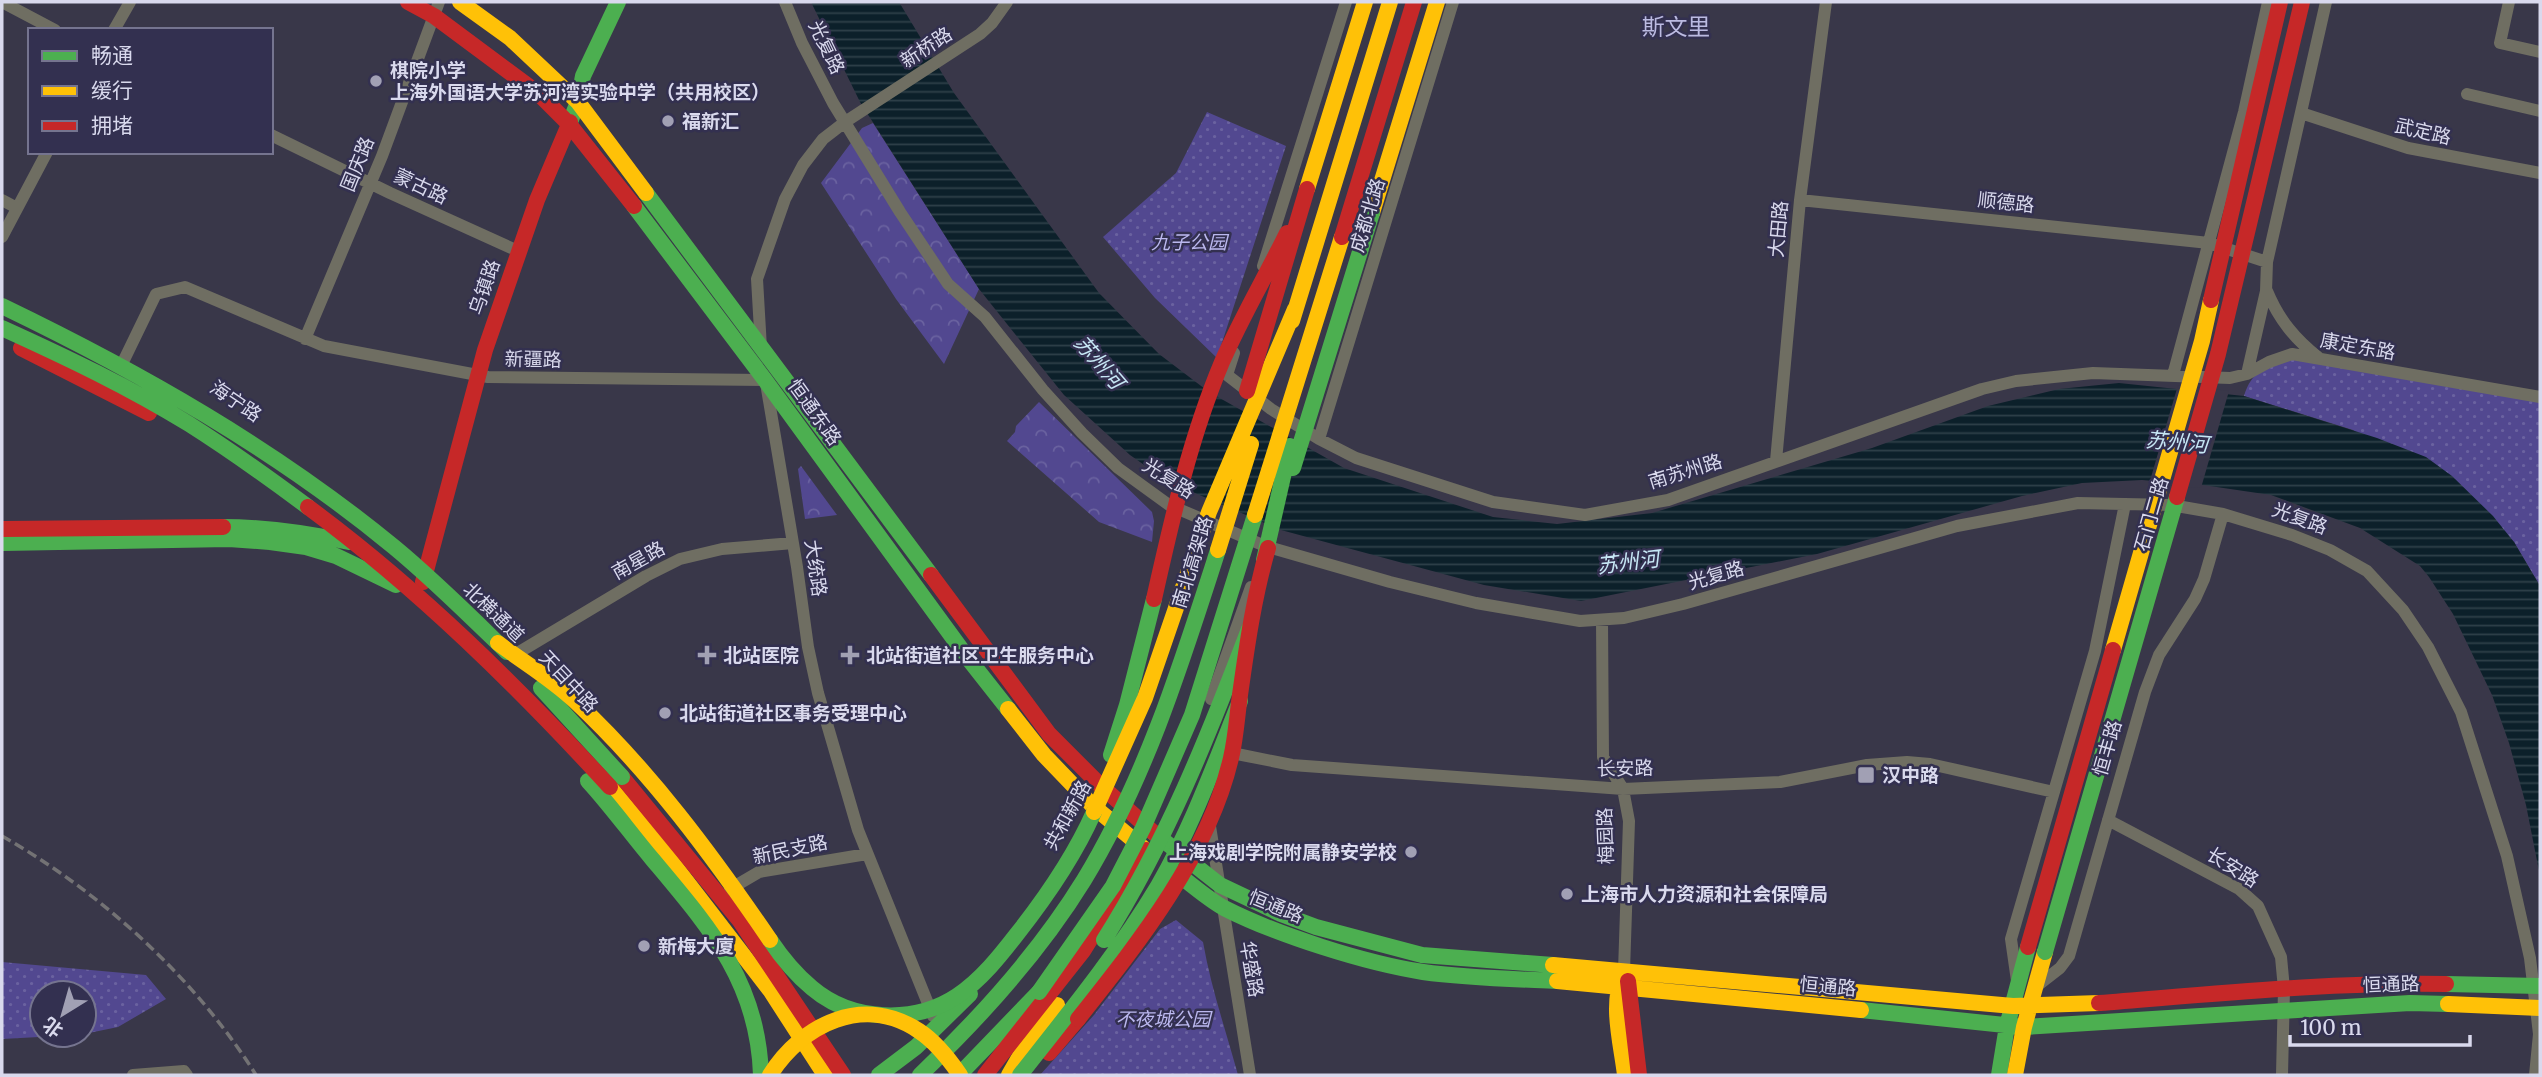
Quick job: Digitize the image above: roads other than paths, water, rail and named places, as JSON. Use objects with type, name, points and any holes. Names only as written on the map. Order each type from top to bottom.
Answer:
[{"type":"main road","name":"恒通东路","points":[[408,2],[436,9],[538,94],[569,124],[618,184],[967,657],[1044,755],[1093,806],[1146,850]]},
{"type":"main road","name":"恒通东路","points":[[460,2],[510,38],[578,102],[1049,734],[1154,833]]},
{"type":"main road","name":"乌镇路","points":[[417,597],[427,569],[477,375],[518,251],[578,102],[583,76],[618,2]]},
{"type":"main road","points":[[770,1075],[785,1051],[813,1028],[851,1016],[904,1016],[926,1012],[957,996],[978,979],[1002,953],[1052,889],[1086,831],[1145,698],[1209,517],[1365,2]]},
{"type":"main road","name":"南北高架路","points":[[920,1075],[973,1021],[1034,952],[1068,905],[1102,848],[1140,766],[1191,634],[1296,309],[1390,2]]},
{"type":"main road","points":[[498,643],[573,699],[629,757],[715,860],[786,963],[814,990],[842,1005],[890,1017],[912,1026],[930,1039],[960,1075],[1039,992],[1113,886],[1143,828],[1192,715],[1414,2]]},
{"type":"main road","points":[[1265,553],[1437,2]]},
{"type":"main road","name":"石门二路","points":[[2028,947],[2202,341],[2280,2]]},
{"type":"main road","name":"石门二路","points":[[2045,952],[2218,354],[2302,2]]},
{"type":"main road","name":"共和新路","points":[[879,1075],[916,1047],[980,984],[1030,921],[1050,890],[1103,787],[1127,705],[1175,509],[1213,383],[1232,338],[1307,189]]},
{"type":"main road","name":"海宁路","points":[[2,299],[191,396],[358,514],[427,569]]},
{"type":"main road","name":"北横通道","points":[[2,306],[106,357],[222,422],[387,543],[498,643],[577,726],[693,862],[740,921],[843,1075]]},
{"type":"main road","points":[[1209,517],[1296,309]]},
{"type":"main road","points":[[1026,1075],[1049,1054],[1115,973],[1156,915],[1193,850],[1217,800],[1230,764],[1237,732],[1249,629],[1318,317]]},
{"type":"main road","name":"北横通道","points":[[2,328],[61,355],[212,439],[384,566],[486,658],[558,728],[660,847],[770,990],[825,1075]]},
{"type":"main road","points":[[2,338],[139,407],[184,433],[276,494],[417,597],[545,723],[739,951],[818,1075]]},
{"type":"main road","name":"天目中路","points":[[2,529],[251,527],[336,538],[427,569],[461,598],[516,654],[660,811],[725,892],[852,1075]]},
{"type":"main road","points":[[2,543],[229,539],[270,542],[306,547],[336,556],[365,568],[417,597]]},
{"type":"main road","points":[[1009,1075],[1024,1049],[1133,898],[1164,840],[1191,780],[1249,629]]},
{"type":"main road","points":[[486,658],[698,911],[742,985],[759,1035],[761,1075]]},
{"type":"main road","points":[[1020,1075],[1069,1013],[1144,907],[1206,788],[1240,701]]},
{"type":"main road","name":"恒通路","points":[[1154,833],[1220,885],[1299,921],[1388,948],[1459,960],[1570,965],[1624,981],[2015,1027],[2410,1003],[2539,1008]]},
{"type":"main road","points":[[985,1075],[1069,970],[1146,850]]},
{"type":"main road","name":"恒通路","points":[[1146,850],[1223,908],[1328,948],[1419,971],[1476,977],[1624,981],[2021,1006],[2061,1006],[2386,983],[2537,986]]},
{"type":"main road","name":"恒丰路","points":[[2026,988],[2028,947]]},
{"type":"main road","name":"恒丰路","points":[[1999,1075],[2026,988],[2045,952]]},
{"type":"main road","name":"梅园路","points":[[1624,981],[1619,1028],[1625,1075]]},
{"type":"main road","name":"梅园路","points":[[1624,981],[1639,1075]]},
{"type":"main road","name":"恒丰路","points":[[2015,1027],[2015,1075]]},
{"type":"street","points":[[2,2],[51,28]]},
{"type":"street","points":[[115,28],[130,2]]},
{"type":"street","name":"光复路","points":[[785,2],[812,63],[845,122],[942,276],[985,317],[1062,412],[1101,452],[1148,492],[1169,505],[1209,517],[1265,553],[1476,603],[1545,616],[1602,621],[1683,604],[1957,526],[2078,503],[2171,505],[2223,514],[2330,550],[2367,571],[2403,610],[2428,647],[2461,712],[2507,856],[2537,986],[2539,1034],[2535,1075]]},
{"type":"street","name":"新桥路","points":[[845,122],[969,42],[992,23],[1007,2]]},
{"type":"street","name":"南苏州路","points":[[1346,2],[1227,375],[1271,409],[1356,457],[1493,502],[1585,515],[1668,500],[1982,388],[2016,381],[2093,373],[2173,375]]},
{"type":"street","name":"成都北路","points":[[1320,439],[1452,2]]},
{"type":"street","name":"大田路","points":[[1776,461],[1800,200],[1826,2]]},
{"type":"street","points":[[2173,375],[2244,112],[2269,2]]},
{"type":"street","points":[[2247,374],[2266,291],[2267,262],[2326,2]]},
{"type":"street","points":[[2509,2],[2500,43],[2540,52]]},
{"type":"street","name":"国庆路","points":[[305,339],[371,183],[436,9]]},
{"type":"street","points":[[2467,94],[2540,111]]},
{"type":"street","name":"武定路","points":[[2301,113],[2408,148],[2540,173]]},
{"type":"street","name":"大统路","points":[[845,122],[823,139],[808,158],[785,199],[757,279],[761,346],[808,647],[818,693],[867,854],[937,1026]]},
{"type":"street","name":"蒙古路","points":[[273,136],[518,251]]},
{"type":"street","points":[[2,237],[46,154]]},
{"type":"street","points":[[2,200],[17,208]]},
{"type":"street","name":"顺德路","points":[[1800,200],[2209,243],[2267,262]]},
{"type":"street","name":"新疆路","points":[[124,360],[156,294],[185,287],[305,339],[344,351],[477,375],[500,378],[765,380]]},
{"type":"street","points":[[2266,291],[2285,326],[2319,359]]},
{"type":"street","name":"康定东路","points":[[2173,375],[2230,378],[2247,374],[2292,354],[2540,397]]},
{"type":"street","name":"恒丰路","points":[[2126,504],[2095,651],[2011,939],[2026,988],[2060,968],[2069,956],[2145,692],[2160,655],[2204,579],[2223,514]]},
{"type":"street","name":"共和新路","points":[[1103,787],[1120,767],[1145,708],[1179,616],[1209,517]]},
{"type":"street","name":"南星路","points":[[516,654],[646,576],[680,559],[722,550],[793,543]]},
{"type":"street","points":[[1146,850],[1194,746],[1265,553]]},
{"type":"street","name":"梅园路","points":[[1602,621],[1603,757],[1623,789],[1629,821],[1624,981]]},
{"type":"street","name":"长安路","points":[[1194,746],[1293,765],[1623,789],[1780,782],[1867,765],[1907,762],[2054,792]]},
{"type":"street","name":"华盛路","points":[[1194,746],[1220,885],[1250,1075]]},
{"type":"street","name":"长安路","points":[[2108,820],[2239,889],[2252,900],[2265,919],[2281,957],[2284,989],[2282,1075]]},
{"type":"street","name":"新民支路","points":[[725,892],[759,872],[867,854]]},
{"type":"street","points":[[133,1075],[184,1071],[187,1075]]},
{"type":"water","name":"苏州河","points":[[811,2],[899,2],[954,93],[1099,293],[1159,354],[1209,392],[1344,468],[1493,517],[1557,524],[1652,513],[1872,448],[1988,406],[2059,389],[2119,383],[2244,396],[2377,438],[2426,457],[2452,476],[2493,516],[2514,542],[2540,586],[2540,876],[2526,805],[2492,695],[2453,614],[2429,577],[2420,566],[2360,528],[2271,495],[2142,480],[2082,483],[2022,496],[1817,554],[1581,601],[1484,585],[1281,530],[1167,481],[1130,455],[1064,395],[979,289],[860,102]]},
{"type":"railway","points":[[2,836],[75,884],[144,940],[205,1005],[256,1075]]},
{"type":"place","name":"棋院小学 上海外国语大学苏河湾实验中学（共用校区）","points":[[376,81]]},
{"type":"place","name":"福新汇","points":[[668,121]]},
{"type":"place","name":"北站医院","points":[[707,655]]},
{"type":"place","name":"北站街道社区卫生服务中心","points":[[850,655]]},
{"type":"place","name":"北站街道社区事务受理中心","points":[[665,713]]},
{"type":"place","name":"汉中路","points":[[1866,775]]},
{"type":"place","name":"上海戏剧学院附属静安学校","points":[[1411,852]]},
{"type":"place","name":"上海市人力资源和社会保障局","points":[[1567,894]]},
{"type":"place","name":"新梅大廈","points":[[644,946]]},
{"type":"district","name":"斯文里","points":[[1676,26]]},
{"type":"park label","name":"九子公园","points":[[1189,242]]},
{"type":"park label","name":"不夜城公园","points":[[1163,1019]]}]
